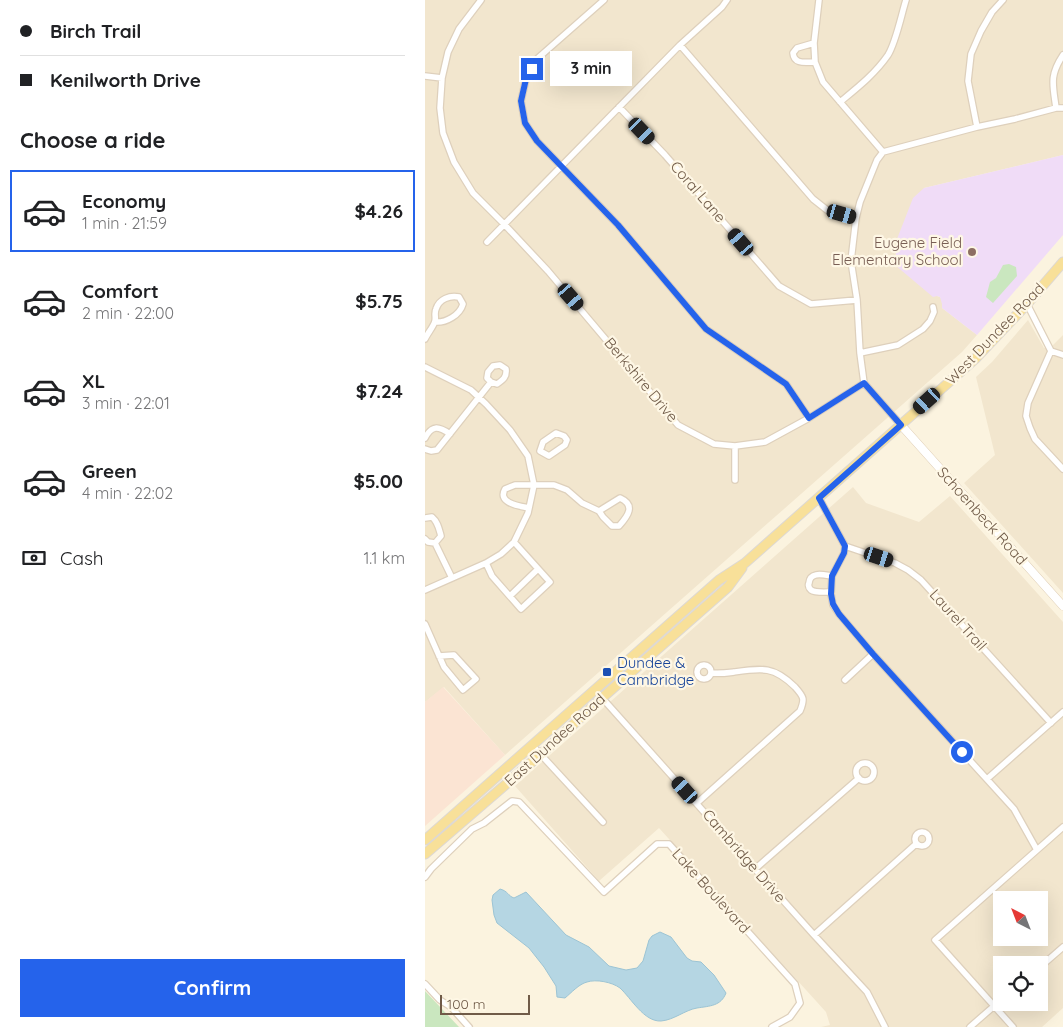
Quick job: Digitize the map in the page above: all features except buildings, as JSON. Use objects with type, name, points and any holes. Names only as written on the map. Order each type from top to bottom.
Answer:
[{"type":"main road","name":"West Dundee Road","points":[[745,563],[975,358],[1027,304],[1063,262]]},
{"type":"main road","name":"Schoenbeck Road","points":[[901,425],[1063,606]]},
{"type":"main road","name":"East Dundee Road","points":[[425,840],[719,580],[745,563]]},
{"type":"main road","name":"East Dundee Road","points":[[425,854],[540,755],[728,587],[745,563]]},
{"type":"street","name":"Berkshire Drive","points":[[481,0],[459,29],[448,52],[442,78],[440,108],[443,134],[453,162],[473,193],[548,271],[678,425],[714,444],[735,446],[765,442],[809,418],[864,383]]},
{"type":"street","points":[[604,0],[538,58],[526,79],[521,101],[525,123],[537,141],[618,225],[706,329],[786,384],[809,418]]},
{"type":"street","points":[[487,242],[679,45],[722,7],[727,0]]},
{"type":"street","points":[[819,0],[814,43],[815,62],[823,82],[883,152]]},
{"type":"street","points":[[841,102],[871,75],[889,54],[906,0]]},
{"type":"street","points":[[977,127],[967,81],[971,54],[992,12],[1003,0]]},
{"type":"street","points":[[814,43],[797,48],[793,56],[795,60],[801,63],[815,62]]},
{"type":"street","points":[[679,45],[813,199],[827,210],[856,218]]},
{"type":"street","points":[[901,425],[864,383],[857,300],[851,261],[856,218],[860,202],[877,160],[883,152],[977,127],[1060,108],[1053,79],[1056,66],[1063,55]]},
{"type":"street","points":[[425,76],[442,78]]},
{"type":"street","name":"Coral Lane","points":[[619,107],[665,154],[779,286],[811,304],[857,300]]},
{"type":"street","points":[[425,339],[435,322],[435,310],[439,304],[453,296],[459,297],[463,304],[462,309],[447,320],[439,323],[435,322]]},
{"type":"street","points":[[1027,304],[1051,351],[1063,356]]},
{"type":"street","points":[[860,353],[899,346],[923,329],[929,321],[933,307]]},
{"type":"street","points":[[1051,351],[1028,403],[1026,416],[1035,438],[1063,469]]},
{"type":"street","points":[[425,367],[471,390],[510,430],[528,456],[534,485],[528,513],[514,542],[501,554],[486,563],[425,590]]},
{"type":"street","points":[[425,448],[431,452],[437,450],[491,382]]},
{"type":"street","points":[[425,438],[432,429],[437,427],[450,434]]},
{"type":"street","points":[[528,456],[540,452],[549,456],[565,445],[567,440],[564,436],[556,433],[543,442],[540,452]]},
{"type":"street","points":[[735,446],[735,480]]},
{"type":"street","points":[[529,508],[507,502],[503,497],[505,489],[515,485],[554,485],[567,490],[583,503],[599,511],[612,526],[619,526],[626,519],[630,510],[628,504],[620,498],[599,511]]},
{"type":"street","points":[[819,498],[845,546],[844,553],[832,576],[831,592],[833,604],[839,614],[1014,809],[1037,850]]},
{"type":"street","points":[[425,518],[436,520],[439,527],[441,536],[435,543]]},
{"type":"street","points":[[425,539],[428,542],[435,543]]},
{"type":"street","points":[[486,563],[492,576],[521,609],[550,582],[514,542]]},
{"type":"street","points":[[435,543],[452,578]]},
{"type":"street","name":"Laurel Trail","points":[[845,546],[895,563],[921,580],[1051,723]]},
{"type":"street","points":[[510,596],[539,569]]},
{"type":"street","points":[[831,592],[813,591],[808,585],[811,576],[818,574],[832,576]]},
{"type":"street","points":[[425,624],[439,656],[444,667],[463,690],[476,679],[454,655],[439,656]]},
{"type":"street","points":[[845,680],[873,654]]},
{"type":"street","points":[[697,803],[800,711],[803,703],[803,698],[797,690],[786,678],[774,671],[753,669],[718,674],[711,673]]},
{"type":"street","name":"Cambridge Drive","points":[[595,690],[867,992],[885,1027]]},
{"type":"street","points":[[987,779],[1063,712]]},
{"type":"street","points":[[532,746],[603,822]]},
{"type":"street","points":[[755,869],[859,778]]},
{"type":"street","name":"Lake Boulevard","points":[[425,877],[472,830],[512,801],[519,802],[603,892],[657,844],[669,844],[795,984],[800,1003],[790,1017],[772,1027]]},
{"type":"street","points":[[993,1006],[935,940],[1063,827]]},
{"type":"street","points":[[814,935],[916,844]]},
{"type":"street","points":[[1048,960],[1063,947]]},
{"type":"street","points":[[425,984],[440,1000],[451,1007],[469,1027]]},
{"type":"street","points":[[970,1027],[993,1008]]},
{"type":"street","points":[[998,1011],[1013,1027]]},
{"type":"shaded area","points":[[425,0],[1063,0],[1063,155],[924,188],[937,296],[942,300],[942,308],[977,335],[962,352],[505,755],[444,687],[425,702]]},
{"type":"shaded area","name":"Eugene Field Elementary School","points":[[1063,155],[1063,235],[977,335],[942,308],[940,297],[933,297],[895,265],[897,239],[913,198],[924,188]]},
{"type":"shaded area","points":[[1028,320],[1044,348],[1052,346],[1063,335],[1063,593],[964,483],[995,455],[976,377],[992,362]]},
{"type":"shaded area","points":[[853,487],[866,503],[919,522],[950,496],[1063,622],[1063,1008],[1042,1027],[821,1027],[830,1025],[826,1012],[659,828],[599,881],[515,786]]},
{"type":"shaded area","points":[[443,687],[505,755],[425,826],[425,702]]},
{"type":"green space","points":[[1009,264],[1016,267],[1017,276],[993,303],[986,297],[990,282],[996,278],[1003,265]]},
{"type":"green space","points":[[425,991],[459,1027],[425,1027]]},
{"type":"water","points":[[500,889],[514,898],[526,892],[566,935],[589,947],[609,966],[626,970],[637,968],[643,961],[652,936],[660,932],[671,937],[687,958],[692,961],[701,962],[714,975],[726,993],[721,1001],[715,1005],[693,1009],[661,1021],[649,1018],[643,1014],[620,988],[613,984],[595,981],[587,982],[565,998],[557,997],[556,986],[529,948],[497,923],[492,900],[493,895]]},
{"type":"place","name":"Eugene Field Elementary School","points":[[972,252]]},
{"type":"place","name":"Dundee & Cambridge","points":[[607,672]]},
{"type":"route","points":[[532,69],[526,79],[521,101],[525,123],[537,141],[618,225],[706,329],[786,384],[809,418],[864,383],[901,425],[819,498],[845,546],[844,553],[832,576],[831,594],[833,604],[839,614],[962,752]]}]
